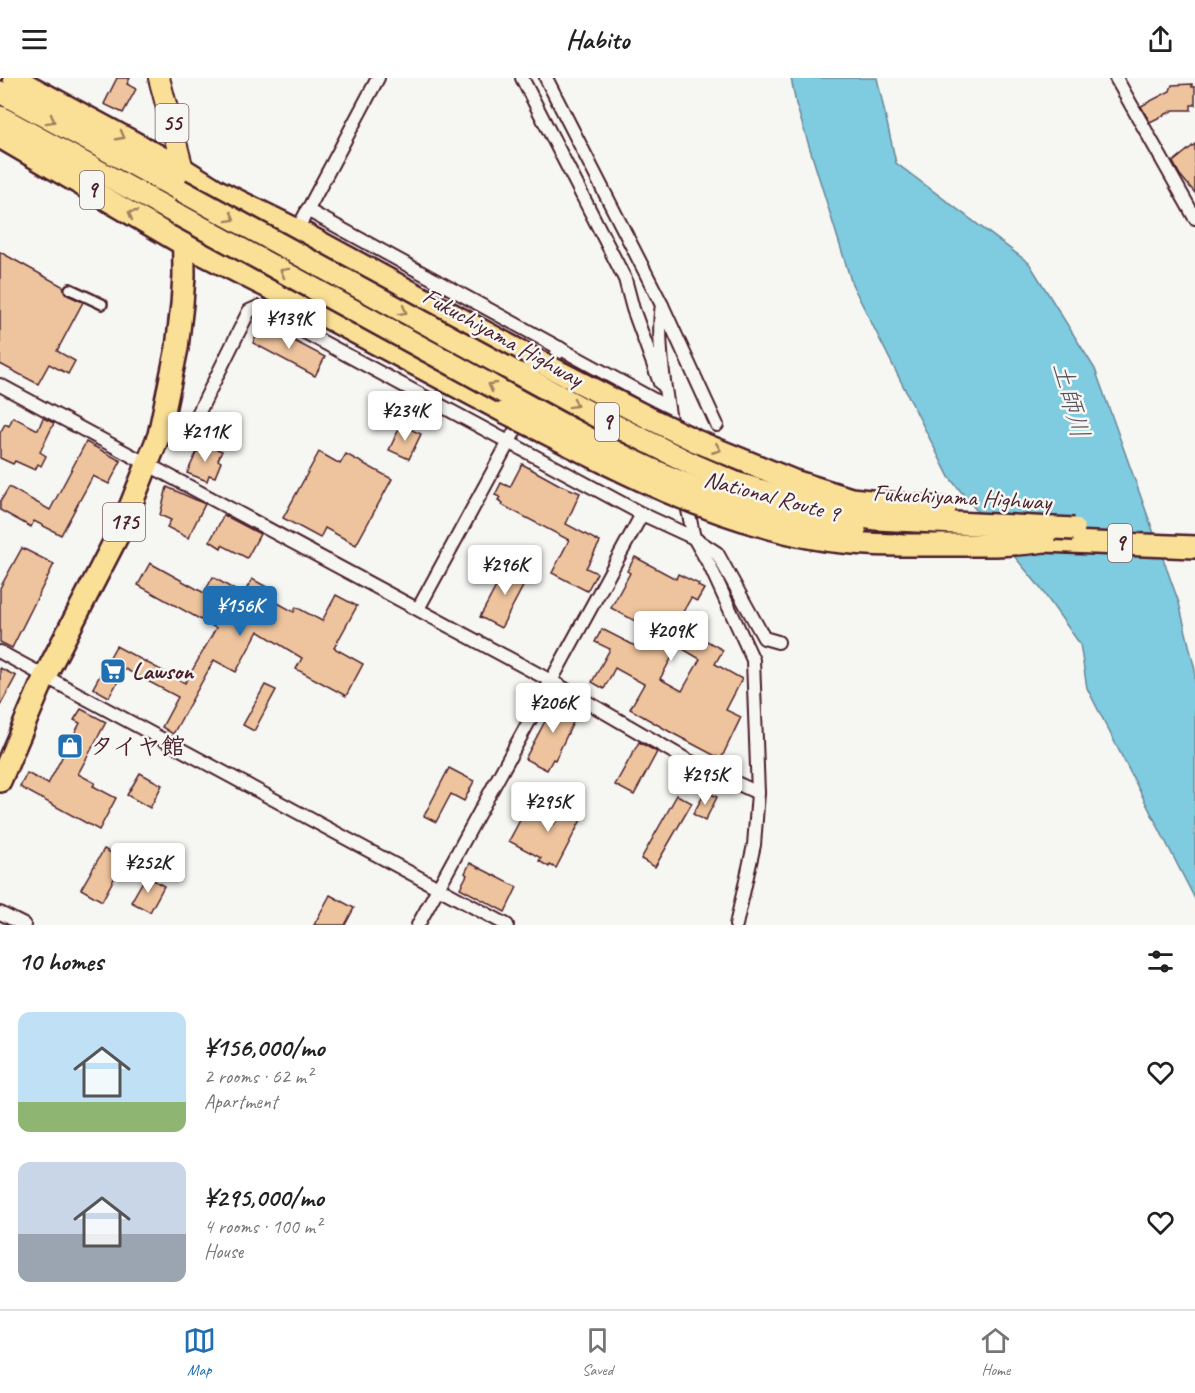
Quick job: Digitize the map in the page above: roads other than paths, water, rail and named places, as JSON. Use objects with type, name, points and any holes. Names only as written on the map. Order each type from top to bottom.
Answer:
[{"type":"highway","name":"9","points":[[14,78],[183,169],[218,191],[297,230],[597,393],[687,436],[806,485],[851,499],[994,514],[1074,529]]},
{"type":"highway","name":"Fukuchiyama Highway","points":[[0,92],[596,416],[694,465],[736,483],[831,512],[876,519],[1195,536]]},
{"type":"highway","name":"Fukuchiyama Highway","points":[[0,117],[589,439],[683,484],[749,506],[826,526],[877,532],[1195,547]]},
{"type":"highway","name":"9","points":[[0,137],[183,244]]},
{"type":"highway","name":"175","points":[[0,781],[45,676],[122,527],[159,435],[177,348],[182,304],[183,169]]},
{"type":"highway","name":"National Route 9","points":[[183,244],[505,412],[666,492],[759,524],[813,538],[879,545],[1018,545],[1044,541]]},
{"type":"main road","name":"55","points":[[159,78],[183,169]]},
{"type":"street","points":[[297,230],[378,78]]},
{"type":"street","points":[[522,78],[625,279],[633,309],[668,407]]},
{"type":"street","points":[[546,78],[662,305],[717,425]]},
{"type":"street","points":[[1116,78],[1195,218]]},
{"type":"street","points":[[307,210],[668,407]]},
{"type":"street","points":[[70,289],[102,304]]},
{"type":"street","points":[[662,305],[659,321],[668,407],[694,538],[710,566],[753,660],[758,793],[753,845],[736,925]]},
{"type":"street","points":[[159,435],[180,433],[189,428],[249,312],[258,307],[642,514],[694,538],[717,553],[764,638],[778,642]]},
{"type":"street","points":[[418,609],[560,348]]},
{"type":"street","points":[[0,385],[149,463],[181,483],[551,681],[687,760],[758,793]]},
{"type":"street","points":[[418,925],[642,514]]},
{"type":"street","points":[[0,652],[507,925]]},
{"type":"street","points":[[0,912],[24,925]]},
{"type":"water","name":"土師川","points":[[791,78],[877,78],[896,163],[1029,263],[1095,369],[1179,603],[1195,670],[1195,899],[1087,688],[1080,644],[1038,585],[949,477],[852,284],[796,104]]},
{"type":"place","name":"Lawson","points":[[113,671]]},
{"type":"place","name":"タイヤ館","points":[[70,746]]}]
